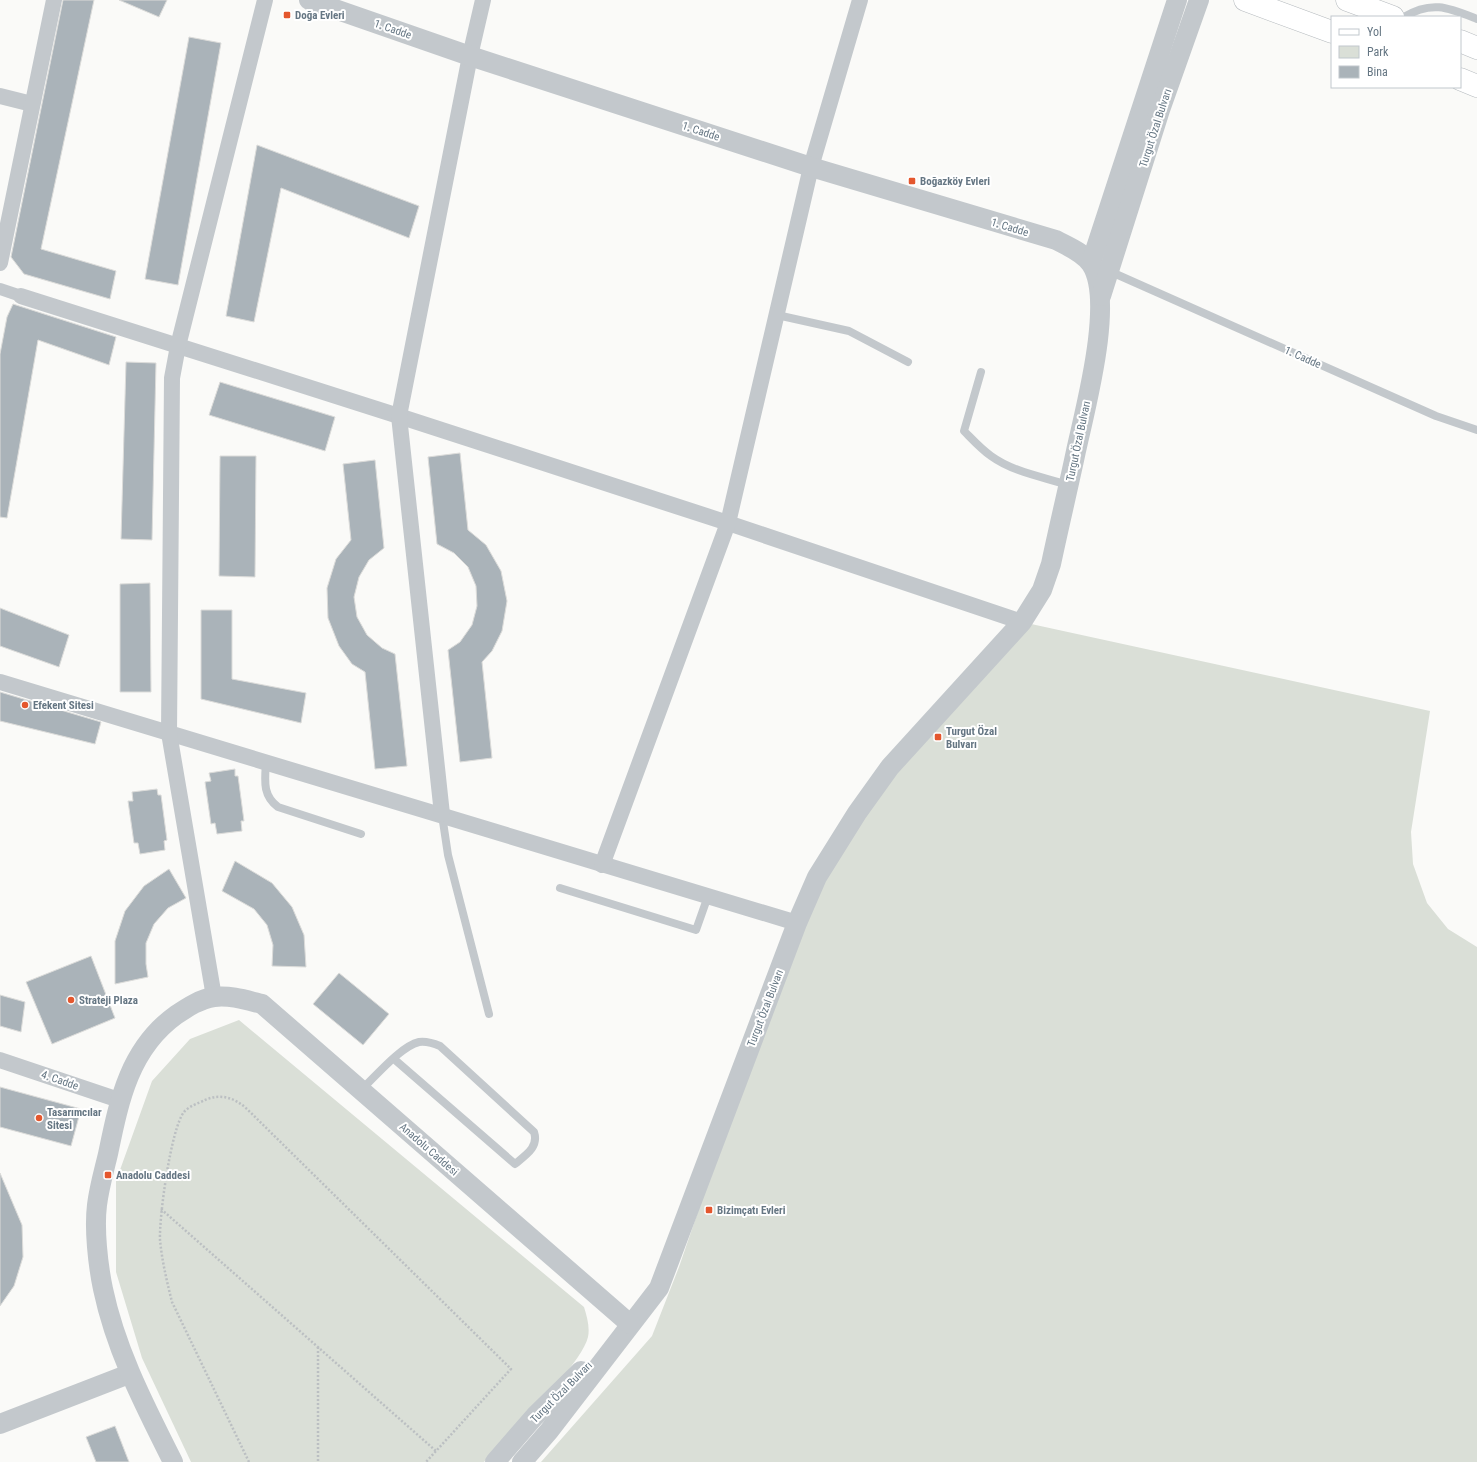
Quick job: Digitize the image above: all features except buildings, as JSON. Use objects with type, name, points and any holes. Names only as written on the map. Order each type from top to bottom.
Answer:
[{"type":"main road","points":[[1245,0],[1331,32]]},
{"type":"main road","points":[[1347,0],[1390,16]]},
{"type":"main road","points":[[1461,41],[1477,48]]},
{"type":"main road","points":[[1461,79],[1477,86]]},
{"type":"street","points":[[0,263],[54,0]]},
{"type":"street","points":[[214,998],[169,733],[172,378],[178,346],[265,0]]},
{"type":"street","name":"1. Cadde","points":[[309,0],[470,56],[811,168],[1056,240],[1082,255],[1090,263]]},
{"type":"street","points":[[442,814],[399,416],[470,56],[483,0]]},
{"type":"street","points":[[602,865],[728,523],[811,168],[860,0]]},
{"type":"street","name":"Turgut Özal Bulvarı","points":[[522,1462],[548,1431],[658,1288],[797,923],[817,877],[857,813],[890,767],[1022,622],[1042,590],[1051,564],[1098,345],[1098,282],[1090,263],[1178,0]]},
{"type":"street","name":"Turgut Özal Bulvarı","points":[[1099,302],[1160,110],[1199,0]]},
{"type":"street","points":[[0,96],[32,104]]},
{"type":"street","points":[[0,289],[728,523],[1022,622]]},
{"type":"street","points":[[0,682],[442,814],[602,865],[797,923]]},
{"type":"street","name":"Anadolu Caddesi","points":[[173,1462],[129,1374],[103,1288],[98,1245],[97,1205],[119,1100],[135,1062],[150,1037],[169,1020],[192,1004],[214,998],[239,998],[262,1004],[630,1324]]},
{"type":"street","name":"4. Cadde","points":[[0,1060],[119,1100]]},
{"type":"street","name":"Turgut Özal Bulvarı","points":[[495,1462],[535,1416],[630,1324]]},
{"type":"street","points":[[0,1424],[129,1374]]},
{"type":"lane","points":[[1406,16],[1418,9],[1436,6],[1449,8],[1477,19]]},
{"type":"lane","name":"1. Cadde","points":[[1109,270],[1436,416],[1477,430]]},
{"type":"lane","points":[[777,315],[849,331],[908,362]]},
{"type":"lane","points":[[980,372],[964,431],[982,450],[1002,463],[1012,468],[1068,485]]},
{"type":"lane","points":[[266,762],[265,789],[273,804],[278,807],[361,834]]},
{"type":"lane","points":[[442,814],[448,855],[489,1014]]},
{"type":"lane","points":[[560,888],[696,930],[708,896]]},
{"type":"lane","points":[[361,1090],[405,1048],[418,1042],[432,1043],[440,1046],[534,1132],[535,1141],[532,1149],[516,1164],[394,1059]]},
{"type":"path","points":[[249,1462],[172,1302],[160,1240],[162,1210],[176,1126],[185,1111],[212,1097],[225,1096],[239,1102],[511,1369],[426,1462]]},
{"type":"path","points":[[162,1210],[436,1451]]},
{"type":"path","points":[[318,1346],[318,1462]]},
{"type":"green space","points":[[1022,622],[1430,711],[1411,832],[1413,864],[1427,903],[1448,929],[1477,947],[1477,1462],[541,1462],[652,1336],[679,1267],[797,923],[857,813]]},
{"type":"green space","points":[[239,1020],[584,1307],[589,1333],[582,1350],[558,1383],[484,1462],[191,1462],[142,1358],[116,1272],[116,1181],[152,1081],[190,1039]]},
{"type":"place","name":"Doğa Evleri","points":[[287,15]]},
{"type":"place","name":"Boğazköy Evleri","points":[[912,181]]},
{"type":"place","name":"Efekent Sitesi","points":[[25,705]]},
{"type":"place","name":"Turgut Özal Bulvarı","points":[[938,737]]},
{"type":"place","name":"Strateji Plaza","points":[[71,1000]]},
{"type":"place","name":"Tasarımcılar Sitesi","points":[[39,1118]]},
{"type":"place","name":"Anadolu Caddesi","points":[[108,1175]]},
{"type":"place","name":"Bizimçatı Evleri","points":[[709,1210]]}]
